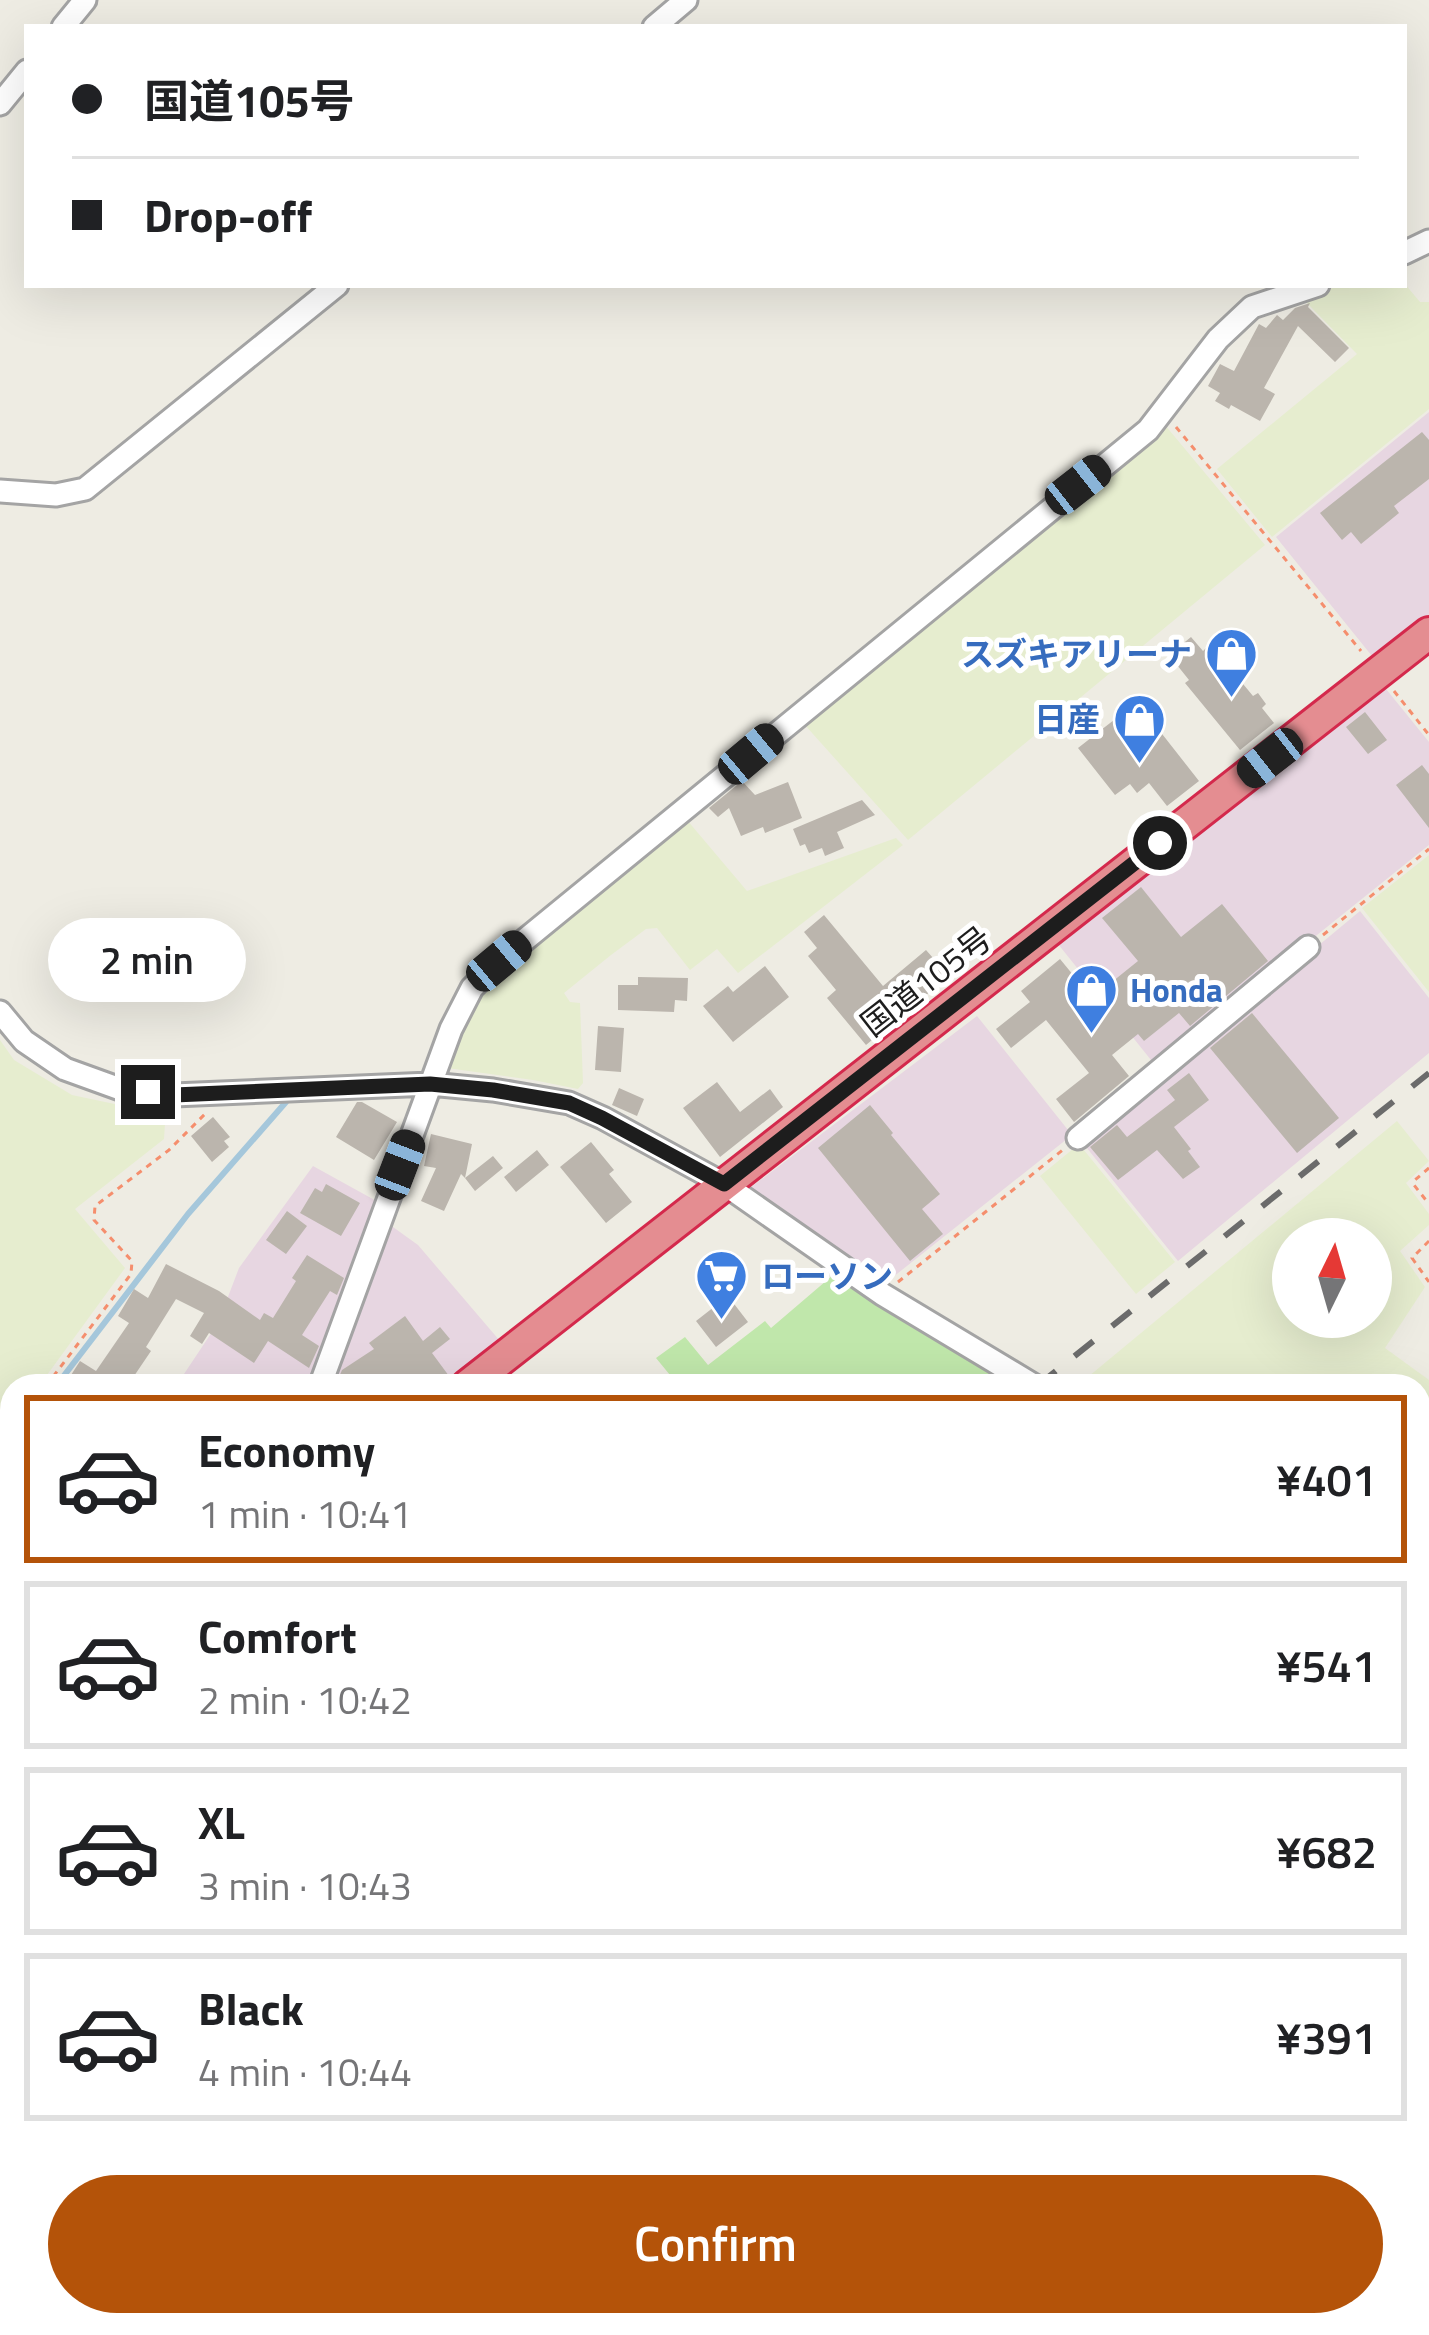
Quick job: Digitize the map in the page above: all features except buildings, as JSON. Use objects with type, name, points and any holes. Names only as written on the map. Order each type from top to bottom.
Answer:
[{"type":"highway","name":"国道105号","points":[[482,1374],[1429,633]]},
{"type":"street","points":[[65,24],[85,0]]},
{"type":"street","points":[[647,0],[659,22],[686,0]]},
{"type":"street","points":[[0,104],[24,75]]},
{"type":"street","points":[[0,491],[56,495],[85,489],[334,288]]},
{"type":"street","points":[[324,1374],[430,1084],[472,988],[499,961],[1148,430],[1217,339],[1252,307],[1309,288]]},
{"type":"street","points":[[1078,1138],[1308,947]]},
{"type":"street","points":[[0,1012],[25,1041],[65,1069],[123,1090],[174,1095],[430,1084],[569,1103],[724,1184],[882,1294],[1015,1374]]},
{"type":"path","points":[[1164,412],[1429,735]]},
{"type":"path","points":[[1308,947],[1429,849]]},
{"type":"path","points":[[55,1374],[131,1274],[132,1261],[94,1220],[95,1206],[169,1150],[208,1111],[209,1094]]},
{"type":"path","points":[[882,1294],[1078,1138]]},
{"type":"path","points":[[1429,1168],[1414,1185],[1429,1204]]},
{"type":"path","points":[[1429,1241],[1412,1258],[1429,1282]]},
{"type":"shaded area","points":[[1429,412],[1429,620],[1376,661],[1276,537]]},
{"type":"shaded area","points":[[1382,684],[1429,742],[1429,845],[1155,1065],[1058,944]]},
{"type":"shaded area","points":[[1360,911],[1429,998],[1429,1053],[1178,1261],[1082,1142]]},
{"type":"shaded area","points":[[977,1016],[1072,1135],[883,1285],[746,1191]]},
{"type":"shaded area","points":[[313,1166],[380,1203],[316,1374],[184,1374],[218,1323],[239,1268]]},
{"type":"shaded area","points":[[386,1222],[418,1245],[500,1341],[460,1374],[331,1374]]},
{"type":"green space","points":[[1407,287],[1420,302],[1429,302],[1429,409],[1272,537],[1217,469],[1357,354],[1302,298],[1333,288]]},
{"type":"green space","points":[[1165,425],[1265,545],[908,840],[804,724]]},
{"type":"green space","points":[[687,820],[747,891],[896,838],[903,845],[738,973],[717,949],[690,970],[657,928],[646,929],[611,955],[564,993],[570,1002],[580,1003],[583,1083],[578,1089],[447,1068],[477,994]]},
{"type":"green space","points":[[1429,855],[1429,992],[1362,908]]},
{"type":"green space","points":[[0,1040],[14,1060],[72,1095],[157,1113],[165,1123],[164,1139],[75,1209],[125,1268],[48,1374],[0,1374]]},
{"type":"green space","points":[[1397,1121],[1429,1161],[1406,1183],[1429,1214],[1429,1225],[1400,1251],[1425,1287],[1392,1337],[1392,1218],[1280,1218]]},
{"type":"green space","points":[[1079,1144],[1175,1262],[1136,1294],[1040,1176]]},
{"type":"green space","points":[[1272,1225],[1272,1338],[1392,1338],[1385,1348],[1421,1374],[1091,1374]]},
{"type":"green space","points":[[833,1275],[991,1374],[669,1374],[656,1358],[685,1337],[708,1365],[765,1321],[771,1328]]},
{"type":"waterway","points":[[65,1374],[188,1214],[286,1102]]},
{"type":"railway","points":[[1052,1374],[1429,1073]]},
{"type":"place","name":"スズキアリーナ","points":[[1231,700]]},
{"type":"place","name":"日産","points":[[1139,765]]},
{"type":"place","name":"Honda","points":[[1091,1036]]},
{"type":"place","name":"ローソン","points":[[722,1322]]},
{"type":"route","points":[[148,1092],[174,1095],[430,1084],[493,1090],[569,1103],[724,1184],[1160,843]]}]
